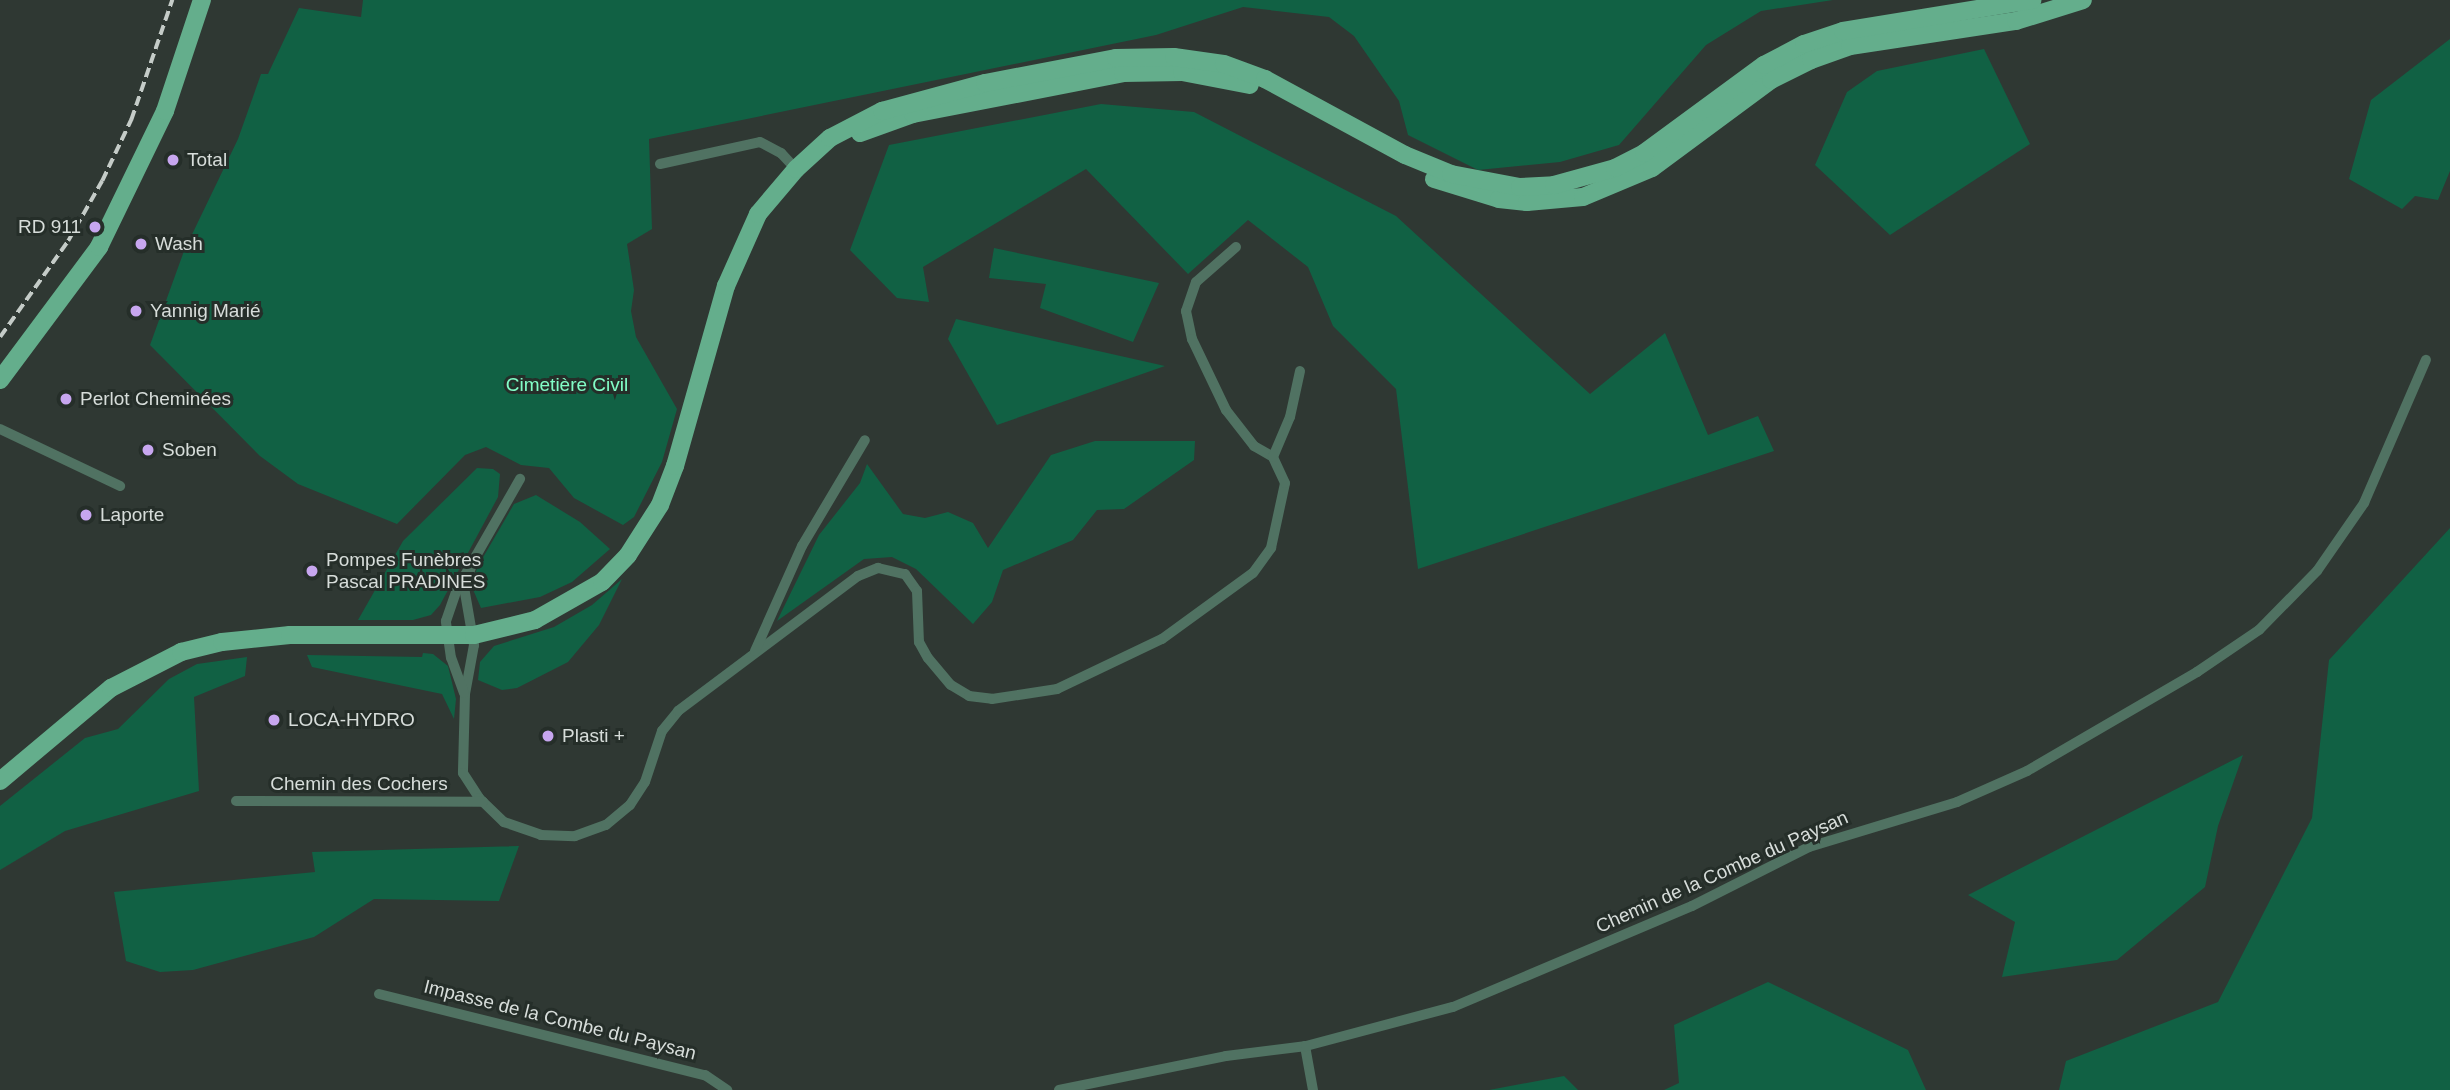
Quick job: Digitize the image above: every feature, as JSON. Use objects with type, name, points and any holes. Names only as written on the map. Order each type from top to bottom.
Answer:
[{"type":"main road","points":[[0,380],[99,247],[165,111],[202,0]]},
{"type":"main road","points":[[0,781],[111,688],[181,652],[290,635],[474,635],[535,620],[576,601],[602,582],[645,531],[675,466],[739,249],[764,205],[796,169],[830,138],[882,111],[985,83],[1116,58],[1174,57],[1224,64],[1265,79],[1405,155],[1451,174],[1520,187],[1565,183],[1615,168],[1644,153],[1764,65],[1804,44],[1843,31],[2032,0]]},
{"type":"main road","points":[[796,169],[844,140],[913,114],[1123,73],[1182,72],[1232,79],[1273,93],[1412,170],[1458,189],[1527,202],[1583,197],[1652,167],[1772,80],[1811,60],[1850,46],[2017,21],[2083,0]]},
{"type":"street","points":[[660,164],[760,142],[782,153],[796,169]]},
{"type":"street","points":[[473,562],[464,587],[474,635],[465,694],[463,773],[483,802],[504,822],[541,835],[575,836],[606,825],[630,805],[645,782],[662,732],[678,711],[858,576],[878,568],[905,574],[917,592],[919,642],[951,685],[969,696],[992,699],[1057,689],[1162,639],[1252,573],[1271,548],[1281,516],[1285,484],[1273,457],[1254,446],[1226,410],[1192,339],[1186,311],[1196,282],[1236,247]]},
{"type":"street","name":"Chemin de la Combe du Paysan","points":[[1059,1090],[1226,1056],[1305,1046],[1453,1007],[1692,906],[1810,847],[1958,802],[2027,771],[2197,672],[2259,630],[2339,544],[2390,448],[2426,360]]},
{"type":"street","points":[[1273,457],[1290,417],[1300,371]]},
{"type":"street","points":[[0,429],[120,486]]},
{"type":"street","points":[[754,655],[802,546],[865,440]]},
{"type":"street","points":[[465,694],[446,637],[457,589],[520,479]]},
{"type":"street","name":"Chemin des Cochers","points":[[236,801],[483,802]]},
{"type":"street","name":"Impasse de la Combe du Paysan","points":[[379,994],[705,1075],[727,1090]]},
{"type":"street","points":[[1305,1046],[1312,1090]]},
{"type":"green space","name":"Cimetière Civil","points":[[363,0],[1833,0],[1761,11],[1706,45],[1619,145],[1560,162],[1478,170],[1408,135],[1399,101],[1354,36],[1329,17],[1243,7],[1156,35],[649,139],[652,229],[627,244],[634,290],[631,311],[636,337],[677,409],[662,462],[634,517],[623,525],[574,498],[549,468],[521,465],[486,447],[465,455],[397,524],[298,484],[260,456],[150,345],[184,251],[238,139],[261,74],[268,74],[299,8],[361,17]]},
{"type":"green space","points":[[2450,39],[2450,171],[2438,200],[2415,196],[2402,209],[2349,179],[2371,100]]},
{"type":"green space","points":[[1984,49],[2030,144],[1890,235],[1815,165],[1847,92],[1877,71]]},
{"type":"green space","points":[[1101,104],[1194,112],[1396,216],[1590,394],[1665,333],[1708,435],[1758,416],[1774,451],[1418,569],[1396,389],[1333,326],[1308,267],[1248,220],[1188,274],[1086,169],[923,267],[929,302],[897,298],[850,250],[889,145]]},
{"type":"green space","points":[[994,248],[1159,283],[1133,342],[1040,308],[1046,284],[989,278]]},
{"type":"green space","points":[[956,319],[1165,366],[997,425],[948,339]]},
{"type":"green space","points":[[1095,441],[1195,441],[1194,460],[1124,509],[1097,510],[1073,540],[1003,570],[992,602],[973,624],[916,569],[892,557],[864,559],[777,621],[819,535],[860,483],[867,464],[903,514],[925,518],[948,512],[973,523],[988,548],[1051,455]]},
{"type":"green space","points":[[477,468],[493,469],[500,474],[498,497],[440,605],[431,615],[413,620],[358,620],[403,541]]},
{"type":"green space","points":[[536,495],[580,522],[610,549],[572,582],[540,597],[481,608],[471,585],[478,566],[514,504]]},
{"type":"green space","points":[[2450,528],[2450,1090],[2059,1090],[2066,1061],[2218,1002],[2312,818],[2329,660]]},
{"type":"green space","points":[[622,579],[599,625],[568,662],[517,688],[502,690],[478,680],[480,662],[494,646],[554,627],[592,605]]},
{"type":"green space","points":[[423,653],[433,654],[448,666],[456,699],[454,719],[442,694],[312,667],[307,655],[422,657]]},
{"type":"green space","points":[[247,657],[245,676],[194,697],[199,791],[65,831],[0,870],[0,806],[85,738],[118,729],[169,679],[197,664]]},
{"type":"green space","points":[[2243,755],[2218,826],[2205,887],[2117,960],[2002,977],[2015,922],[1968,895]]},
{"type":"green space","points":[[519,846],[499,901],[374,899],[314,937],[193,970],[160,972],[126,961],[114,892],[315,872],[312,852]]},
{"type":"green space","points":[[1768,982],[1908,1050],[1926,1090],[1664,1090],[1679,1083],[1674,1025]]},
{"type":"green space","points":[[1564,1076],[1578,1090],[1489,1090]]},
{"type":"railway","points":[[0,337],[68,241],[102,181],[131,120],[172,0]]},
{"type":"place","name":"Total","points":[[173,160]]},
{"type":"place","name":"RD 911","points":[[95,227]]},
{"type":"place","name":"Wash","points":[[141,244]]},
{"type":"place","name":"Yannig Marié","points":[[136,311]]},
{"type":"place","name":"Perlot Cheminées","points":[[66,399]]},
{"type":"place","name":"Soben","points":[[148,450]]},
{"type":"place","name":"Laporte","points":[[86,515]]},
{"type":"place","name":"Pompes Funèbres Pascal PRADINES","points":[[312,571]]},
{"type":"place","name":"LOCA-HYDRO","points":[[274,720]]},
{"type":"place","name":"Plasti +","points":[[548,736]]}]
